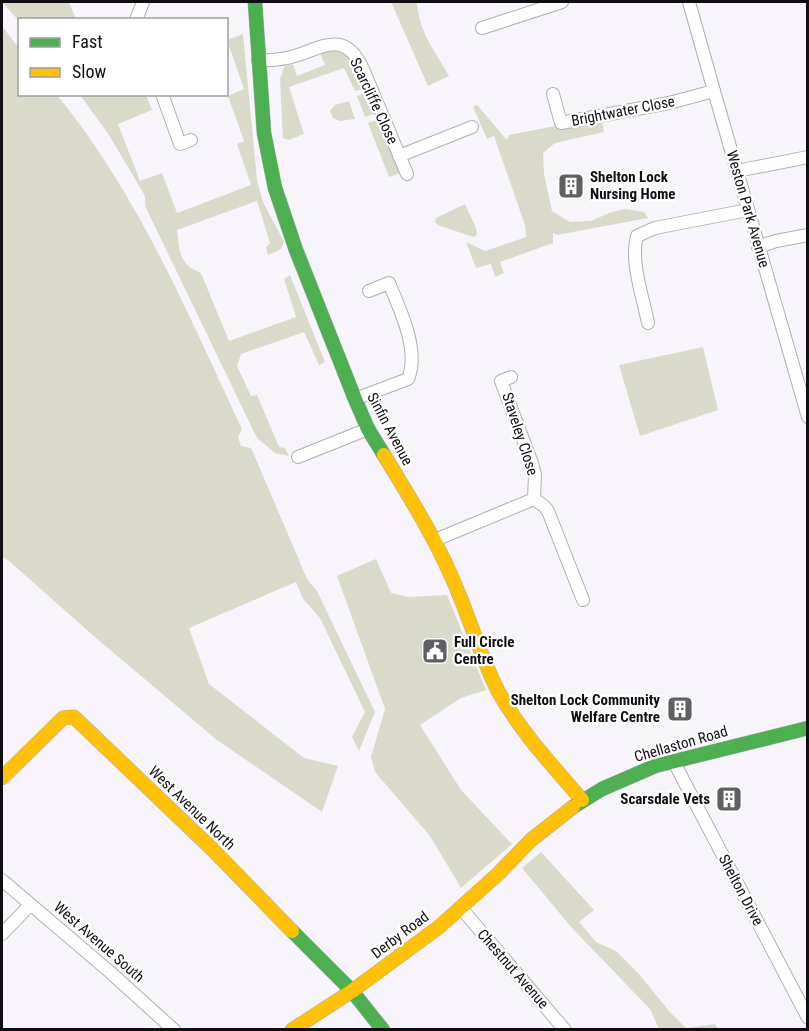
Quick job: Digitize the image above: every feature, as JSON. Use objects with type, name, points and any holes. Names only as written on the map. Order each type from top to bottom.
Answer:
[{"type":"street","points":[[137,18],[143,2]]},
{"type":"street","name":"Sinfin Avenue","points":[[255,2],[264,133],[275,188],[296,250],[355,399],[368,429],[435,540],[499,692],[539,750],[582,800]]},
{"type":"street","points":[[482,28],[562,2]]},
{"type":"street","name":"Weston Park Avenue","points":[[689,2],[807,417]]},
{"type":"street","name":"Scarcliffe Close","points":[[258,61],[291,57],[331,44],[349,50],[358,58],[406,174]]},
{"type":"street","name":"Brightwater Close","points":[[553,94],[561,123],[669,103],[714,91]]},
{"type":"street","points":[[163,96],[180,144],[191,140]]},
{"type":"street","points":[[399,156],[472,127]]},
{"type":"street","points":[[738,171],[807,157]]},
{"type":"street","points":[[648,323],[637,272],[634,247],[637,236],[656,228],[748,210]]},
{"type":"street","points":[[758,247],[807,235]]},
{"type":"street","points":[[355,399],[408,378],[411,370],[408,334],[389,283],[369,291]]},
{"type":"street","name":"Staveley Close","points":[[511,377],[501,381],[534,469],[534,499]]},
{"type":"street","points":[[298,457],[368,429]]},
{"type":"street","points":[[435,540],[534,499],[548,511],[583,600]]},
{"type":"street","name":"West Avenue North","points":[[3,777],[63,718],[74,717],[212,849],[352,991],[383,1029]]},
{"type":"street","name":"Chellaston Road","points":[[517,856],[534,837],[582,800],[640,771],[807,728]]},
{"type":"street","name":"Shelton Drive","points":[[675,761],[807,1018]]},
{"type":"street","name":"Derby Road","points":[[292,1029],[352,991],[420,942],[517,856]]},
{"type":"street","name":"West Avenue South","points":[[2,880],[174,1029]]},
{"type":"street","points":[[2,934],[30,905]]},
{"type":"street","name":"Chestnut Avenue","points":[[461,908],[565,1029]]},
{"type":"shaded area","points":[[2,2],[69,2],[76,18],[18,18],[18,20]]},
{"type":"shaded area","points":[[391,2],[417,2],[424,32],[449,76],[428,86]]},
{"type":"shaded area","points":[[2,26],[18,47],[18,96],[58,96],[112,173],[160,256],[242,429],[238,437],[241,446],[251,448],[307,579],[317,591],[375,712],[359,751],[352,737],[365,712],[320,618],[303,599],[296,582],[189,628],[209,684],[304,758],[338,766],[322,812],[217,740],[2,557]]},
{"type":"shaded area","points":[[243,34],[257,180],[263,202],[284,242],[281,249],[268,255],[266,247],[270,243],[257,201],[177,230],[179,244],[184,261],[201,273],[229,341],[296,317],[284,279],[290,275],[325,362],[319,365],[304,332],[241,354],[237,366],[251,396],[257,395],[279,447],[285,448],[289,456],[275,453],[257,438],[145,206],[145,196],[109,135],[81,96],[146,96],[152,110],[118,124],[140,181],[162,173],[177,213],[251,185],[237,144],[244,141],[228,96],[244,89],[228,40]]},
{"type":"shaded area","points":[[333,51],[344,53],[356,63],[366,88],[355,91],[344,68],[289,87],[304,134],[289,140],[283,138],[280,79],[284,67],[293,64],[297,76],[325,65],[320,53]]},
{"type":"shaded area","points":[[368,92],[376,113],[365,117],[357,96]]},
{"type":"shaded area","points":[[349,101],[355,119],[340,121],[333,118],[330,111],[335,105]]},
{"type":"shaded area","points":[[477,105],[507,140],[509,135],[601,117],[604,132],[555,143],[543,153],[544,174],[552,211],[570,222],[591,221],[625,209],[644,212],[648,218],[557,235],[553,233],[553,243],[500,262],[504,273],[495,277],[491,264],[476,268],[466,242],[485,251],[526,237],[525,225],[494,136],[487,139],[473,107]]},
{"type":"shaded area","points":[[378,119],[402,172],[389,177],[368,123]]},
{"type":"shaded area","points":[[465,204],[477,235],[473,237],[435,222],[436,218]]},
{"type":"shaded area","points":[[703,347],[718,410],[640,436],[619,365]]},
{"type":"shaded area","points":[[376,559],[391,593],[408,597],[447,595],[486,690],[461,698],[420,725],[461,790],[512,844],[461,888],[430,836],[375,772],[371,757],[385,709],[337,576]]},
{"type":"shaded area","points":[[541,852],[594,910],[579,922],[596,942],[616,951],[686,1028],[715,1024],[718,1029],[659,1029],[650,1009],[572,928],[522,868]]},
{"type":"traffic: fast","points":[[255,2],[264,133],[275,188],[296,250],[355,399],[368,429],[384,455]]},
{"type":"traffic: fast","points":[[573,807],[602,789],[655,766],[808,728]]},
{"type":"traffic: fast","points":[[292,931],[352,991],[383,1030]]},
{"type":"traffic: slow","points":[[384,455],[421,516],[446,564],[498,691],[526,734],[582,800]]},
{"type":"traffic: slow","points":[[2,778],[63,718],[74,717],[212,849],[292,931]]},
{"type":"traffic: slow","points":[[292,1030],[352,991],[439,927],[498,874],[531,840],[573,807]]},
{"type":"place","name":"Shelton Lock Nursing Home","points":[[571,186]]},
{"type":"place","name":"Full Circle Centre","points":[[435,651]]},
{"type":"place","name":"Shelton Lock Community Welfare Centre","points":[[680,709]]},
{"type":"place","name":"Scarsdale Vets","points":[[729,799]]}]
